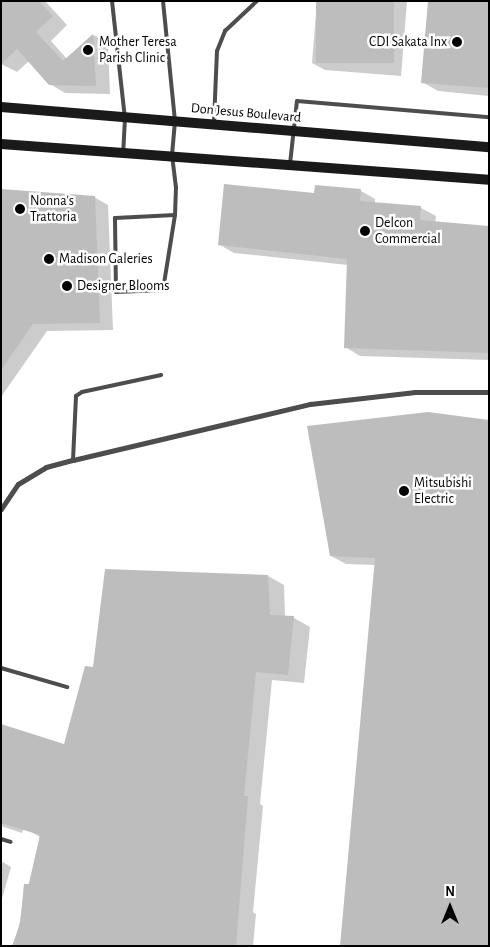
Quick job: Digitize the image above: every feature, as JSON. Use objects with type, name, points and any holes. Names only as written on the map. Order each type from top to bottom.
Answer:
[{"type":"street","name":"Don Jesus Boulevard","points":[[1,107],[489,147]]},
{"type":"street","points":[[1,144],[172,155],[489,180]]},
{"type":"street","points":[[1,509],[18,484],[46,467],[73,460],[310,404],[415,392],[489,392]]},
{"type":"lane","points":[[112,1],[125,118],[123,152]]},
{"type":"lane","points":[[163,1],[175,121],[172,155],[176,188],[175,215],[163,290],[116,292],[115,218],[175,215]]},
{"type":"lane","points":[[214,125],[218,51],[225,31],[257,1]]},
{"type":"lane","points":[[290,164],[297,102],[489,117]]},
{"type":"lane","points":[[73,460],[76,396],[82,392],[161,375]]},
{"type":"lane","points":[[1,668],[67,687]]},
{"type":"lane","points":[[1,839],[11,842]]},
{"type":"building","points":[[1,1],[39,1],[53,16],[36,32],[63,61],[93,34],[96,86],[49,85],[17,49],[1,64]]},
{"type":"building","points":[[316,1],[394,1],[394,63],[316,63]]},
{"type":"building","name":"CDI Sakata Inx","points":[[428,1],[489,1],[489,88],[421,83]]},
{"type":"building","points":[[224,184],[314,193],[315,185],[361,189],[360,201],[421,206],[420,220],[489,226],[489,353],[344,348],[347,259],[218,245]]},
{"type":"building","name":"Madison Galeries","points":[[1,189],[95,196],[100,323],[33,324],[1,370]]},
{"type":"building","points":[[428,412],[489,420],[489,946],[340,946],[375,558],[330,556],[307,426]]},
{"type":"building","points":[[105,569],[268,575],[270,615],[294,616],[288,675],[256,672],[244,796],[248,796],[236,946],[12,946],[20,924],[24,884],[29,884],[40,835],[1,823],[1,724],[64,744],[85,666],[93,667]]},
{"type":"place","name":"CDI Sakata Inx","points":[[457,42]]},
{"type":"place","name":"Mother Teresa Parish Clinic","points":[[88,50]]},
{"type":"place","name":"Nonna's Trattoria","points":[[20,209]]},
{"type":"place","name":"Delcon Commercial","points":[[365,231]]},
{"type":"place","name":"Madison Galeries","points":[[49,259]]},
{"type":"place","name":"Designer Blooms","points":[[67,286]]},
{"type":"place","name":"Mitsubishi Electric","points":[[404,491]]}]
